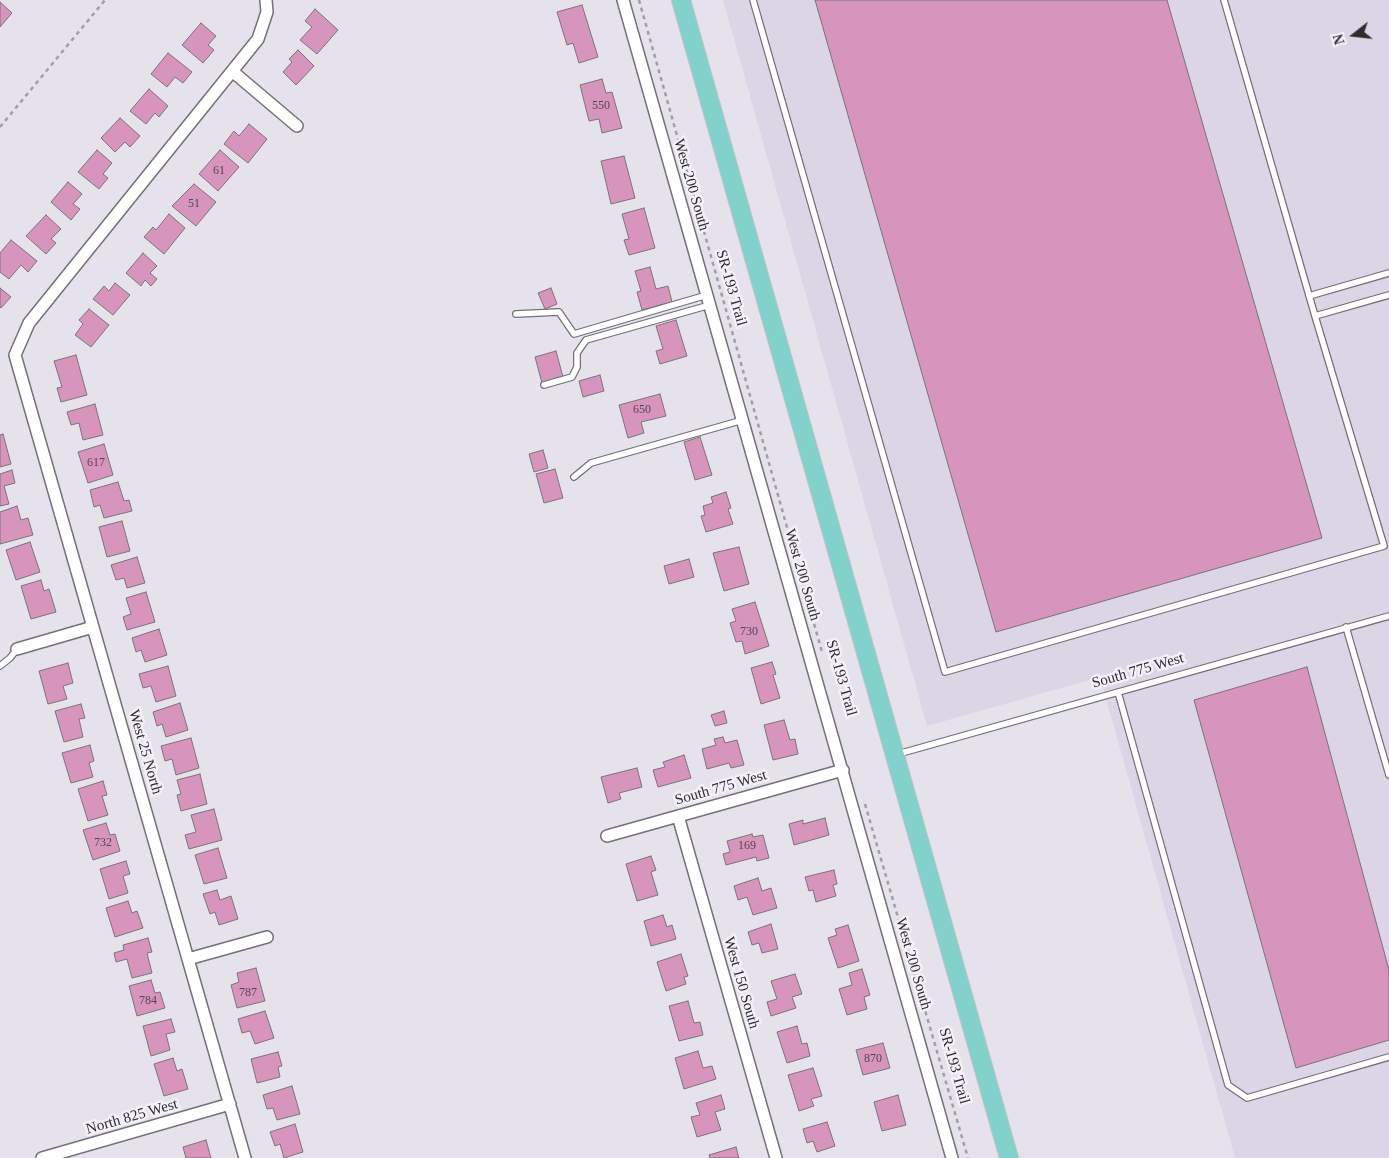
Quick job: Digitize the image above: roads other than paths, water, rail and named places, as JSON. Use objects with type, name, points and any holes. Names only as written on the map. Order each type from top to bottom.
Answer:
[{"type":"main road","points":[[681,0],[1009,1158]]},
{"type":"street","points":[[266,0],[266,12],[258,39],[232,71],[297,126]]},
{"type":"street","name":"West 200 South","points":[[623,0],[952,1158]]},
{"type":"street","name":"West 25 North","points":[[232,71],[29,323],[15,355],[245,1158]]},
{"type":"street","points":[[17,649],[93,627]]},
{"type":"street","name":"South 775 West","points":[[607,836],[842,770]]},
{"type":"street","name":"West 150 South","points":[[678,816],[776,1158]]},
{"type":"street","points":[[188,959],[267,937]]},
{"type":"street","name":"North 825 West","points":[[42,1158],[76,1153],[230,1104]]},
{"type":"lane","points":[[753,0],[945,672],[1384,546],[1309,296],[1224,0]]},
{"type":"lane","points":[[1309,296],[1389,273]]},
{"type":"lane","points":[[1315,316],[1389,295]]},
{"type":"lane","points":[[516,314],[559,312],[574,334],[708,300]]},
{"type":"lane","points":[[544,385],[572,377],[576,368],[577,353],[586,340],[708,300]]},
{"type":"lane","points":[[574,477],[591,463],[743,420]]},
{"type":"lane","name":"South 775 West","points":[[896,755],[1389,616]]},
{"type":"lane","points":[[1346,627],[1389,775]]},
{"type":"lane","points":[[0,666],[17,649]]},
{"type":"lane","points":[[1118,692],[1228,1085],[1247,1098],[1389,1058]]}]
